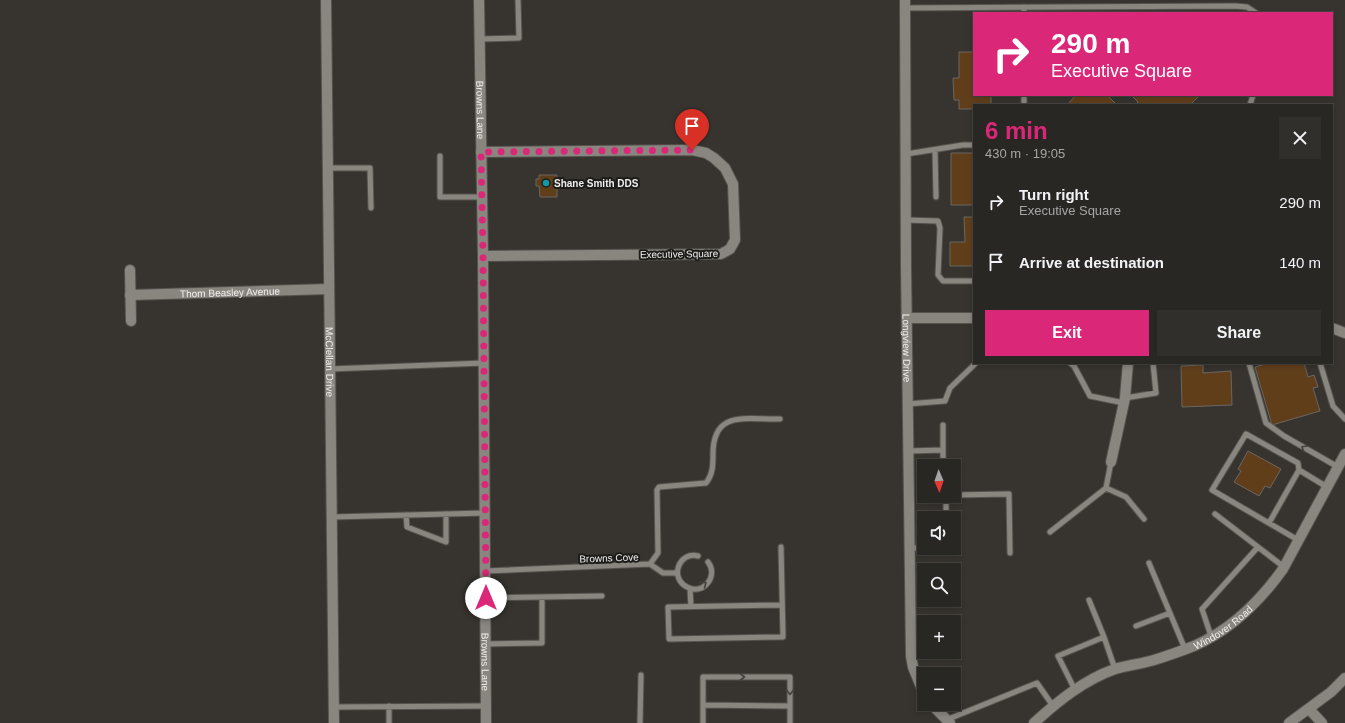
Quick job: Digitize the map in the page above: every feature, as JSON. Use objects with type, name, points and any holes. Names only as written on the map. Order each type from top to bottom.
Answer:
[{"type":"street","name":"McClellan Drive","points":[[326,0],[334,723]]},
{"type":"street","name":"Browns Lane","points":[[479,0],[483,256],[486,723]]},
{"type":"street","name":"Longview Drive","points":[[905,4],[909,548],[911,656],[917,677]]},
{"type":"street","name":"Executive Square","points":[[481,152],[692,150],[706,153],[723,165],[732,180],[735,215],[734,243],[730,250],[721,254],[483,256]]},
{"type":"street","points":[[130,270],[131,321]]},
{"type":"street","name":"Thom Beasley Avenue","points":[[130,295],[329,289]]},
{"type":"street","points":[[907,318],[973,318]]},
{"type":"street","points":[[1333,328],[1345,333]]},
{"type":"street","points":[[1111,462],[1124,400],[1128,364]]},
{"type":"street","name":"Windover Road","points":[[1034,723],[1053,706],[1075,690],[1115,669],[1153,660],[1185,649],[1211,636],[1240,617],[1271,586],[1284,567],[1345,454]]},
{"type":"street","points":[[1289,723],[1331,692],[1345,678]]},
{"type":"street","points":[[1309,709],[1322,723]]},
{"type":"street","points":[[938,711],[948,722]]},
{"type":"lane","points":[[480,39],[519,38],[518,0]]},
{"type":"lane","points":[[905,4],[1024,7],[1247,6],[1255,12]]},
{"type":"lane","points":[[1024,7],[1024,12]]},
{"type":"lane","points":[[906,154],[963,145],[973,145]]},
{"type":"lane","points":[[935,150],[936,197]]},
{"type":"lane","points":[[440,156],[440,197],[482,197]]},
{"type":"lane","points":[[328,168],[370,168],[371,208]]},
{"type":"lane","points":[[906,220],[938,221],[940,228],[938,275],[943,281],[973,281]]},
{"type":"lane","points":[[330,369],[484,363]]},
{"type":"lane","points":[[908,404],[945,402],[950,388],[975,364]]},
{"type":"lane","points":[[1071,364],[1074,366],[1090,396],[1124,400],[1156,392],[1153,364]]},
{"type":"lane","points":[[1249,364],[1266,424],[1338,467]]},
{"type":"lane","points":[[1320,364],[1332,406],[1345,419]]},
{"type":"lane","name":"Browns Cove","points":[[486,571],[650,564],[658,553],[657,490],[659,487],[706,483],[713,468],[713,440],[720,426],[728,421],[780,420]]},
{"type":"lane","points":[[943,425],[943,459]]},
{"type":"lane","points":[[1269,523],[1299,470],[1298,463],[1246,434],[1212,490],[1298,540]]},
{"type":"lane","points":[[908,451],[943,450]]},
{"type":"lane","points":[[1050,532],[1106,488],[1111,462]]},
{"type":"lane","points":[[1299,470],[1327,487]]},
{"type":"lane","points":[[1106,488],[1126,497],[1144,519]]},
{"type":"lane","points":[[961,495],[1009,494],[1010,553]]},
{"type":"lane","points":[[332,517],[485,513]]},
{"type":"lane","points":[[406,515],[407,527],[446,542],[446,514]]},
{"type":"lane","points":[[1215,514],[1284,567]]},
{"type":"lane","points":[[781,547],[783,636],[669,639],[668,607],[782,605]]},
{"type":"lane","points":[[1211,636],[1202,609],[1258,547]]},
{"type":"lane","points":[[909,548],[917,548]]},
{"type":"lane","points":[[698,556],[684,558],[678,567],[677,573],[681,583],[690,589],[701,588],[710,581],[712,570],[708,562]]},
{"type":"lane","points":[[1149,563],[1185,649]]},
{"type":"lane","points":[[650,564],[663,573],[677,573]]},
{"type":"lane","points":[[690,589],[691,607]]},
{"type":"lane","points":[[486,598],[602,596]]},
{"type":"lane","points":[[486,644],[542,643],[542,597]]},
{"type":"lane","points":[[1089,600],[1115,669]]},
{"type":"lane","points":[[1136,626],[1170,613]]},
{"type":"lane","points":[[1075,690],[1058,656],[1104,637]]},
{"type":"lane","points":[[640,723],[641,675]]},
{"type":"lane","points":[[703,723],[703,677],[790,677],[790,723]]},
{"type":"lane","points":[[948,722],[1037,683],[1053,706]]},
{"type":"lane","points":[[704,705],[790,706]]},
{"type":"lane","points":[[334,706],[486,706]]},
{"type":"lane","points":[[389,706],[389,723]]},
{"type":"building","points":[[959,52],[973,52],[973,96],[991,96],[991,104],[973,104],[973,109],[959,109],[959,100],[954,100],[953,78],[959,78]]},
{"type":"building","points":[[1075,96],[1108,96],[1116,104],[1068,104]]},
{"type":"building","points":[[1132,96],[1199,96],[1191,104],[1136,104],[1138,102]]},
{"type":"building","points":[[951,153],[973,153],[973,205],[951,205]]},
{"type":"building","name":"Shane Smith DDS","points":[[539,175],[557,175],[557,197],[540,197],[539,186],[536,186],[536,179],[539,179]]},
{"type":"building","points":[[964,217],[973,217],[973,266],[950,266],[950,242],[965,242]]},
{"type":"building","points":[[1266,364],[1304,364],[1308,377],[1314,375],[1318,387],[1313,388],[1320,411],[1272,425],[1255,367]]},
{"type":"building","points":[[1203,365],[1203,373],[1231,371],[1232,405],[1182,407],[1181,366]]},
{"type":"building","points":[[1248,451],[1281,469],[1270,488],[1265,486],[1259,496],[1234,482],[1241,471],[1238,469]]},
{"type":"place","name":"Shane Smith DDS","points":[[546,183]]},
{"type":"route","points":[[486,598],[481,152],[692,150]]}]
